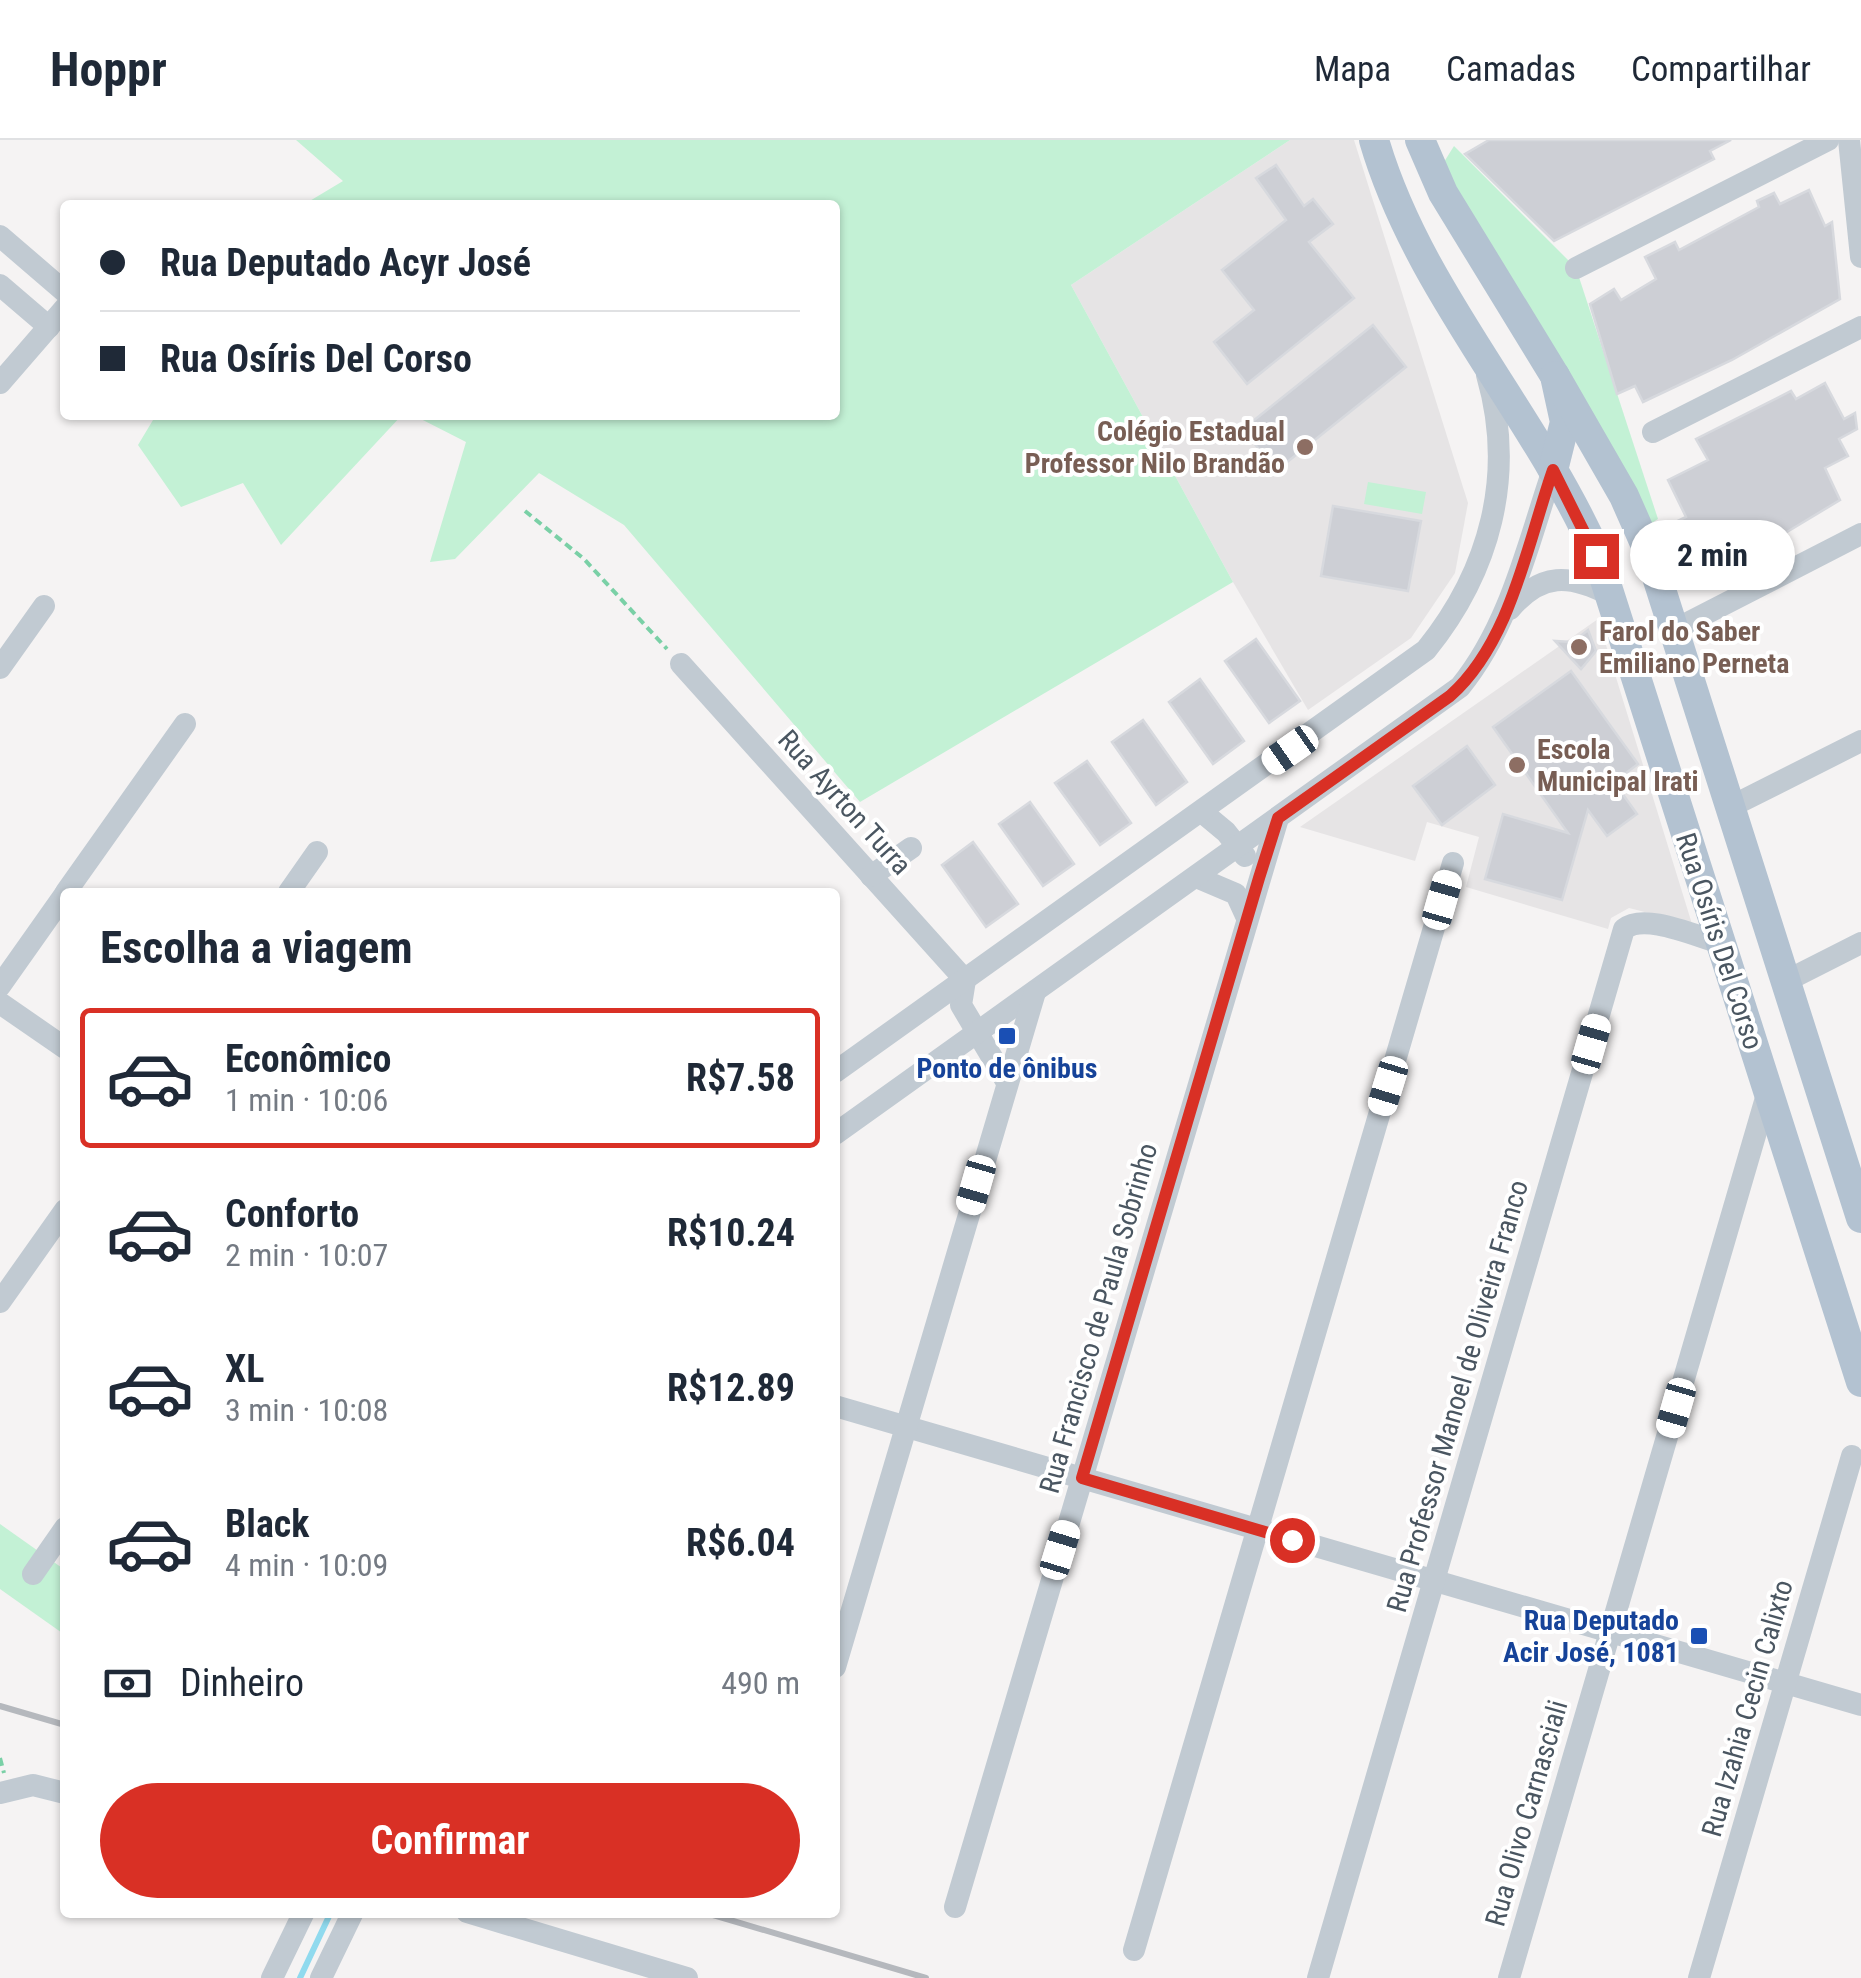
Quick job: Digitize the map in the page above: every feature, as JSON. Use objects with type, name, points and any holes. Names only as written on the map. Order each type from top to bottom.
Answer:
[{"type":"main road","name":"Rua Osíris Del Corso","points":[[1374,140],[1406,226],[1585,530],[1610,595],[1861,1382]]},
{"type":"main road","name":"Rua Osíris Del Corso","points":[[1423,141],[1443,194],[1556,376],[1638,526],[1861,1218]]},
{"type":"main road","points":[[1553,470],[1565,422],[1556,376]]},
{"type":"main road","points":[[1700,876],[1722,887],[1744,875],[1748,864]]},
{"type":"main road","points":[[1721,943],[1730,920],[1742,914],[1767,920]]},
{"type":"street","points":[[1576,268],[1828,140]]},
{"type":"street","points":[[1849,140],[1861,257]]},
{"type":"street","points":[[0,236],[60,288]]},
{"type":"street","points":[[0,285],[48,327]]},
{"type":"street","points":[[3,372],[60,314]]},
{"type":"street","points":[[1653,432],[1861,327]]},
{"type":"street","points":[[840,1068],[1407,667],[1444,627],[1464,597],[1490,530],[1501,453],[1493,395],[1479,348]]},
{"type":"street","points":[[840,1130],[1460,687],[1485,653],[1502,619],[1553,470]]},
{"type":"street","points":[[1674,630],[1861,534]]},
{"type":"street","points":[[1502,619],[1523,593],[1550,579],[1578,580],[1610,595]]},
{"type":"street","points":[[0,668],[44,606]]},
{"type":"street","name":"Rua Ayrton Turra","points":[[680,664],[965,980]]},
{"type":"street","points":[[70,888],[185,724]]},
{"type":"street","points":[[1730,807],[1861,741]]},
{"type":"street","points":[[1202,812],[1239,846],[1259,878]]},
{"type":"street","name":"Rua Francisco de Paula Sobrinho","points":[[954,1908],[1278,818]]},
{"type":"street","points":[[872,876],[911,848]]},
{"type":"street","points":[[292,888],[317,852]]},
{"type":"street","points":[[1134,1950],[1452,863]]},
{"type":"street","points":[[1196,876],[1236,894],[1247,918]]},
{"type":"street","points":[[0,986],[60,901]]},
{"type":"street","name":"Rua Professor Manoel de Oliveira Franco","points":[[1318,1978],[1624,929],[1630,924],[1648,923],[1721,943]]},
{"type":"street","points":[[1786,981],[1861,943]]},
{"type":"street","points":[[965,980],[961,1005],[1006,1081]]},
{"type":"street","points":[[840,1650],[1034,992]]},
{"type":"street","points":[[0,1003],[60,1045]]},
{"type":"street","name":"Rua Olivo Carnasciali","points":[[1509,1978],[1768,1090]]},
{"type":"street","points":[[1752,1146],[1767,1139],[1784,1140]]},
{"type":"street","points":[[0,1302],[60,1217]]},
{"type":"street","points":[[840,1408],[1861,1705]]},
{"type":"street","name":"Rua Izahia Cecin Calixto","points":[[1698,1978],[1852,1456]]},
{"type":"street","points":[[33,1574],[60,1535]]},
{"type":"street","points":[[1815,1693],[1861,1693]]},
{"type":"street","points":[[4,1791],[32,1785],[60,1792]]},
{"type":"street","points":[[272,1978],[301,1918]]},
{"type":"street","points":[[321,1978],[349,1918]]},
{"type":"street","points":[[487,1918],[687,1978]]},
{"type":"path","points":[[524,511],[584,559],[680,664]]},
{"type":"shaded area","name":"Colégio Estadual Professor Nilo Brandão","points":[[1290,140],[1354,140],[1468,503],[1455,573],[1411,638],[1308,710],[1233,582],[1071,285]]},
{"type":"shaded area","name":"Escola Municipal Irati","points":[[1598,619],[1692,924],[1629,908],[1611,918],[1608,929],[1466,887],[1479,837],[1427,822],[1415,861],[1300,827]]},
{"type":"green space","points":[[296,140],[1290,140],[1071,285],[1233,582],[860,802],[624,525],[539,473],[455,559],[430,562],[466,442],[423,420],[840,420],[840,200],[311,200],[343,181]]},
{"type":"green space","points":[[1454,146],[1576,268],[1658,519],[1650,524],[1459,193],[1444,162]]},
{"type":"green space","points":[[153,420],[397,420],[281,545],[243,483],[181,507],[138,445]]},
{"type":"green space","points":[[1368,482],[1426,492],[1422,514],[1364,504]]},
{"type":"green space","points":[[0,1524],[60,1566],[60,1631],[0,1589]]},
{"type":"building","points":[[1489,140],[1731,140],[1710,151],[1714,159],[1554,241],[1465,154]]},
{"type":"building","points":[[1276,165],[1304,206],[1313,199],[1333,224],[1309,242],[1354,298],[1247,384],[1214,342],[1254,310],[1222,270],[1286,220],[1256,178]]},
{"type":"building","points":[[1809,190],[1825,226],[1832,222],[1840,299],[1732,360],[1643,402],[1635,386],[1617,394],[1590,304],[1614,289],[1621,300],[1656,279],[1645,257],[1675,242],[1679,250],[1759,207],[1757,201],[1774,193],[1780,204]]},
{"type":"building","points":[[1373,325],[1406,367],[1276,471],[1243,429]]},
{"type":"building","points":[[1825,383],[1844,419],[1855,413],[1857,429],[1839,439],[1848,456],[1825,468],[1840,500],[1787,532],[1752,548],[1750,542],[1689,580],[1663,528],[1686,517],[1668,480],[1708,460],[1696,439],[1791,391],[1796,399]]},
{"type":"building","points":[[1333,506],[1421,521],[1408,591],[1321,576]]},
{"type":"building","name":"Farol do Saber Emiliano Perneta","points":[[1588,630],[1596,651],[1581,669],[1555,641],[1573,642]]},
{"type":"building","points":[[1256,639],[1300,701],[1269,723],[1225,661]]},
{"type":"building","points":[[1571,671],[1638,764],[1614,782],[1637,814],[1607,836],[1588,810],[1562,900],[1485,879],[1503,814],[1568,833],[1493,727]]},
{"type":"building","points":[[1200,679],[1244,741],[1213,764],[1169,702]]},
{"type":"building","points":[[1143,720],[1187,782],[1156,805],[1112,742]]},
{"type":"building","points":[[1467,746],[1495,785],[1442,825],[1413,786]]},
{"type":"building","points":[[1087,761],[1131,823],[1100,845],[1055,783]]},
{"type":"building","points":[[1030,802],[1074,864],[1043,886],[999,824]]},
{"type":"building","points":[[973,842],[1018,904],[986,927],[942,865]]},
{"type":"waterway","points":[[300,1978],[328,1918]]},
{"type":"railway","points":[[0,1706],[60,1724]]},
{"type":"railway","points":[[723,1918],[926,1978]]},
{"type":"place","name":"Colégio Estadual Professor Nilo Brandão","points":[[1305,447]]},
{"type":"place","name":"Farol do Saber Emiliano Perneta","points":[[1579,647]]},
{"type":"place","name":"Escola Municipal Irati","points":[[1517,765]]},
{"type":"place","name":"Ponto de ônibus","points":[[1007,1036]]},
{"type":"place","name":"Rua Deputado Acir José, 1081","points":[[1699,1636]]},
{"type":"route","points":[[1292,1540],[1082,1478],[1259,878],[1278,818],[1450,696],[1473,671],[1502,619],[1553,470],[1596,556]]}]
